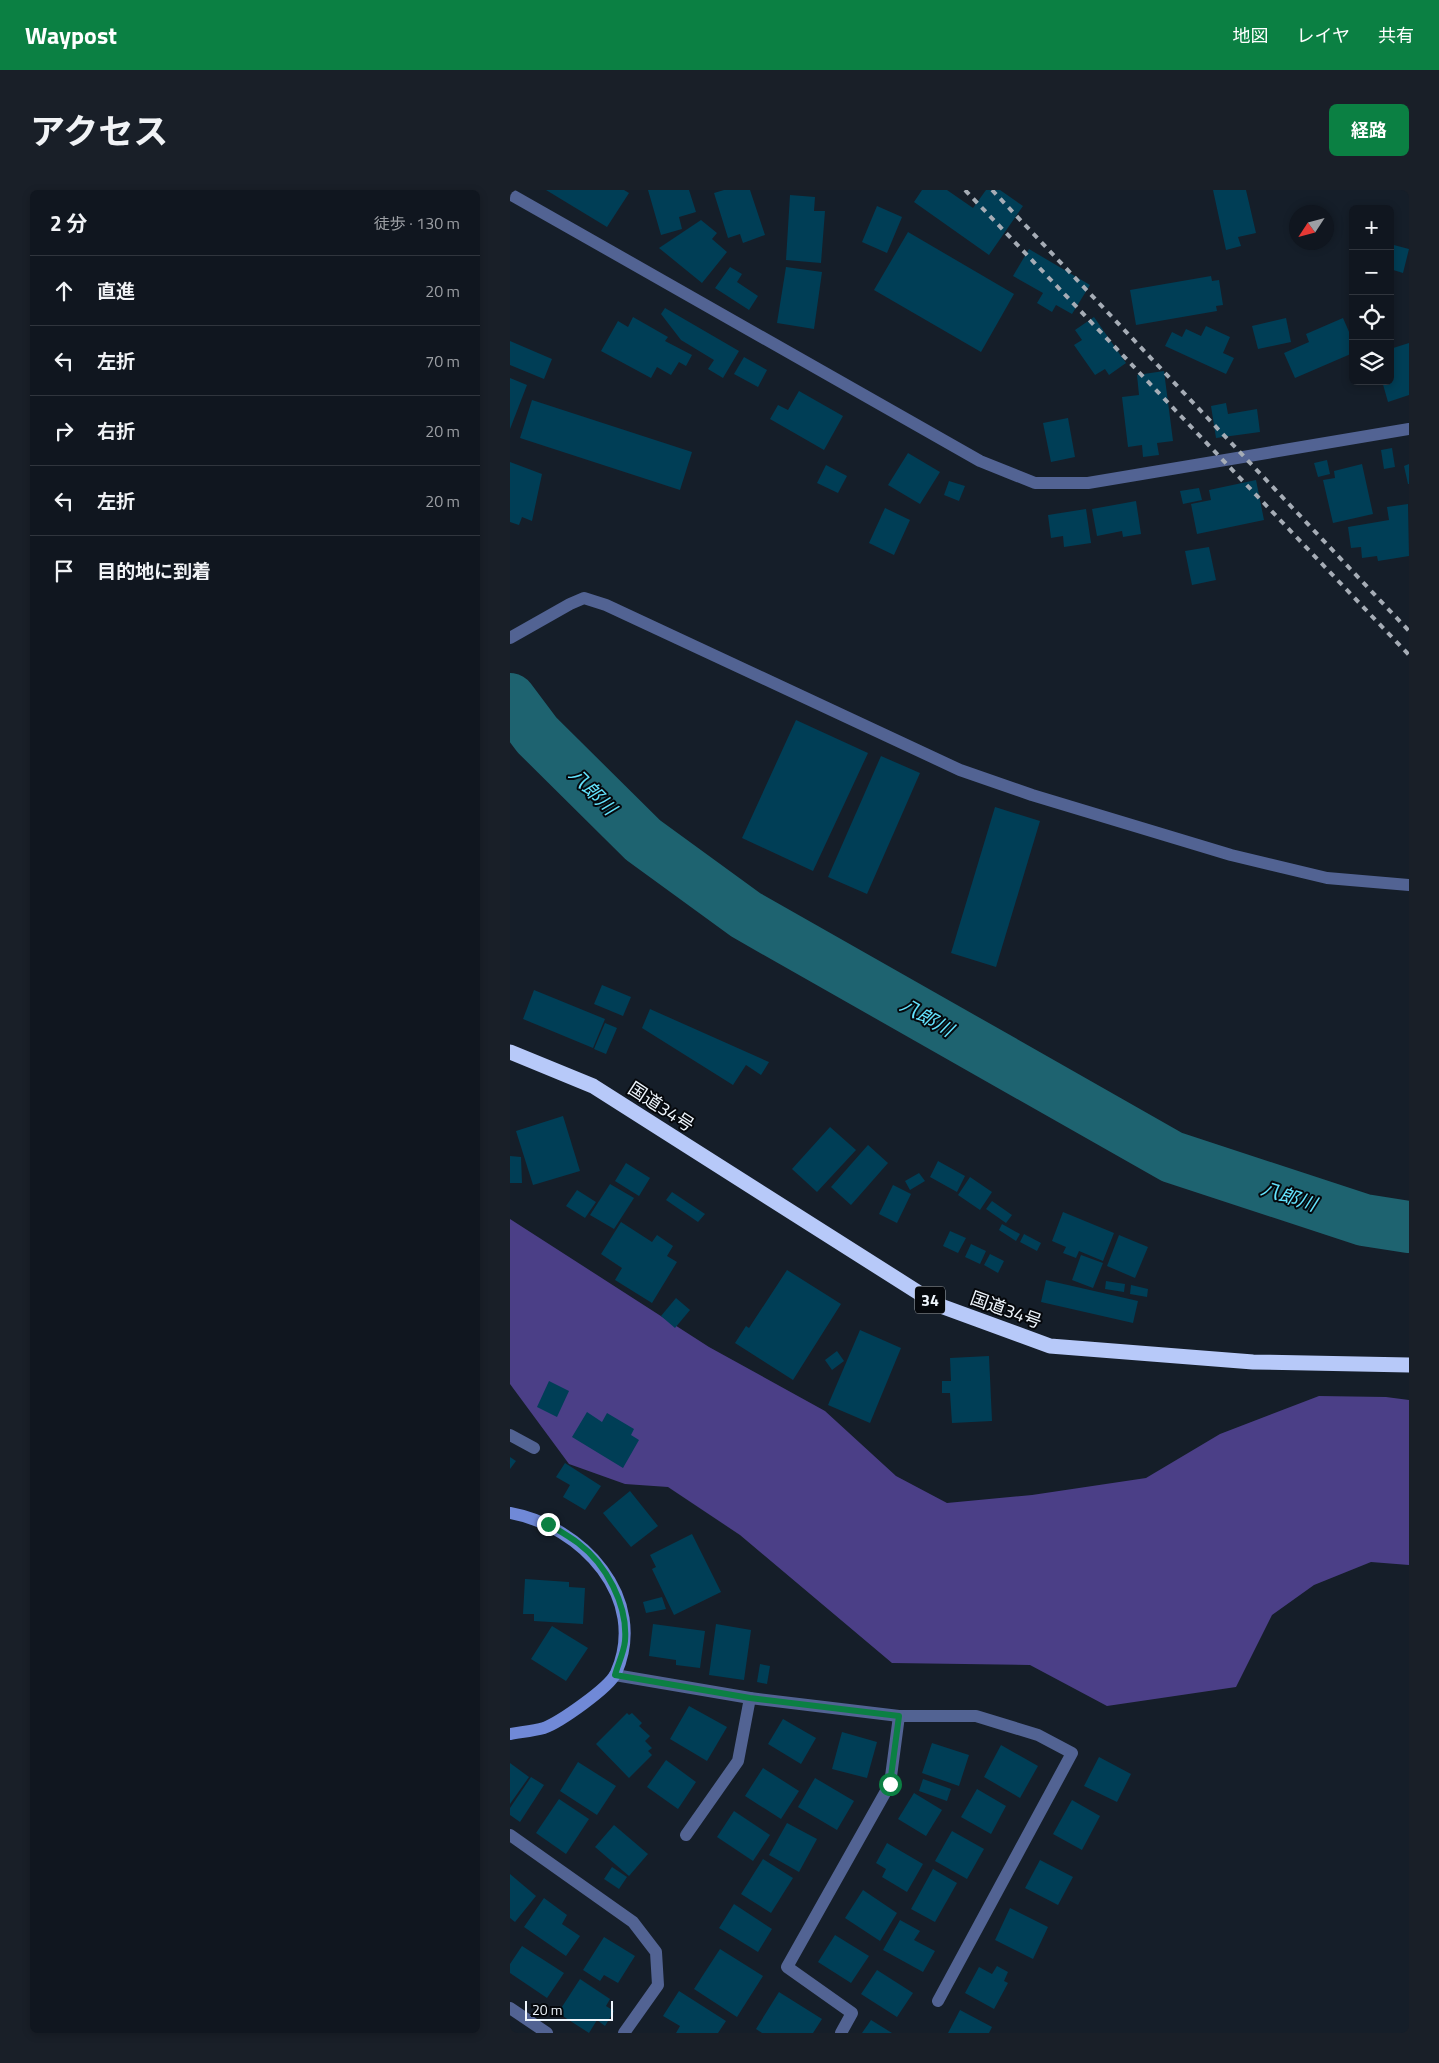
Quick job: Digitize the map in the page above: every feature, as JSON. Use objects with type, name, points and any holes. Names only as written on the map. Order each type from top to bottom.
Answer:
[{"type":"highway","name":"国道34号","points":[[510,1052],[593,1086],[938,1305],[1050,1346],[1253,1362],[1409,1365]]},
{"type":"street","points":[[510,194],[980,461],[1035,483],[1088,483],[1409,430]]},
{"type":"street","points":[[510,638],[584,598],[606,604],[960,770],[1023,792],[1231,855],[1327,878],[1409,885]]},
{"type":"street","points":[[510,1435],[534,1448]]},
{"type":"street","points":[[510,1513],[548,1524],[579,1543],[600,1566],[617,1593],[624,1617],[625,1642],[615,1675],[580,1708],[544,1728],[510,1734]]},
{"type":"street","points":[[615,1675],[750,1698],[899,1716],[976,1716],[1038,1735],[1072,1753],[938,2001]]},
{"type":"street","points":[[686,1835],[738,1761],[750,1698]]},
{"type":"street","points":[[840,2033],[852,2013],[787,1967],[890,1784],[899,1716]]},
{"type":"street","points":[[510,1835],[633,1922],[656,1952],[658,1985],[629,2031]]},
{"type":"street","points":[[510,2008],[547,2033]]},
{"type":"shaded area","points":[[510,1219],[709,1347],[825,1411],[896,1476],[947,1503],[1032,1495],[1146,1478],[1220,1434],[1319,1396],[1386,1397],[1409,1400],[1409,1565],[1371,1562],[1314,1585],[1272,1615],[1236,1687],[1107,1706],[1030,1665],[892,1663],[740,1535],[668,1487],[625,1484],[569,1464],[510,1384]]},
{"type":"building","points":[[546,190],[624,190],[629,193],[607,227]]},
{"type":"building","points":[[648,190],[689,190],[696,212],[679,217],[682,229],[661,235]]},
{"type":"building","points":[[724,190],[750,190],[765,235],[743,243],[740,234],[728,238],[714,193]]},
{"type":"building","points":[[922,190],[947,190],[973,208],[986,190],[1000,190],[1023,206],[989,255],[914,202]]},
{"type":"building","points":[[1213,190],[1246,190],[1256,233],[1238,237],[1241,246],[1226,250]]},
{"type":"building","points":[[790,195],[815,197],[814,211],[825,211],[821,263],[786,260]]},
{"type":"building","points":[[877,206],[902,217],[887,253],[862,242]]},
{"type":"building","points":[[701,220],[717,233],[712,239],[727,252],[702,283],[659,248]]},
{"type":"building","points":[[908,232],[1014,294],[981,352],[874,290]]},
{"type":"building","points":[[1394,245],[1409,249],[1403,273],[1394,270]]},
{"type":"building","points":[[1029,249],[1090,285],[1072,314],[1056,305],[1052,312],[1037,303],[1043,293],[1013,276]]},
{"type":"building","points":[[730,267],[742,274],[737,282],[758,296],[749,310],[715,288]]},
{"type":"building","points":[[786,267],[822,272],[814,329],[777,323]]},
{"type":"building","points":[[1211,276],[1212,281],[1219,280],[1223,305],[1216,306],[1217,311],[1136,325],[1130,290]]},
{"type":"building","points":[[665,308],[739,351],[723,378],[708,369],[714,360],[681,340],[661,314]]},
{"type":"building","points":[[633,317],[668,337],[665,341],[692,355],[686,366],[679,362],[671,375],[657,367],[651,378],[601,351],[618,321],[628,327]]},
{"type":"building","points":[[1094,317],[1126,363],[1109,375],[1105,369],[1095,375],[1074,345],[1082,340],[1075,330]]},
{"type":"building","points":[[1286,318],[1291,342],[1258,349],[1252,326]]},
{"type":"building","points":[[1343,318],[1349,332],[1349,355],[1295,378],[1284,353],[1309,342],[1306,334]]},
{"type":"building","points":[[1206,326],[1230,337],[1223,353],[1234,358],[1226,374],[1165,346],[1172,332],[1182,337],[1186,329],[1201,336]]},
{"type":"building","points":[[510,341],[552,359],[544,379],[510,365]]},
{"type":"building","points":[[1409,343],[1409,395],[1388,402],[1383,385],[1394,385],[1394,348]]},
{"type":"building","points":[[744,357],[767,370],[758,387],[734,374]]},
{"type":"building","points":[[1164,371],[1173,441],[1157,443],[1159,455],[1143,457],[1142,445],[1128,447],[1122,397],[1139,395],[1137,375]]},
{"type":"building","points":[[510,378],[527,385],[510,429]]},
{"type":"building","points":[[799,391],[843,416],[824,450],[770,419],[778,405],[788,410]]},
{"type":"building","points":[[532,400],[692,452],[680,490],[520,438]]},
{"type":"building","points":[[1226,403],[1228,414],[1257,409],[1260,432],[1216,438],[1211,406]]},
{"type":"building","points":[[1068,418],[1075,457],[1051,462],[1043,423]]},
{"type":"building","points":[[1392,448],[1395,467],[1384,469],[1381,450]]},
{"type":"building","points":[[908,453],[940,472],[920,504],[888,485]]},
{"type":"building","points":[[1327,460],[1330,474],[1318,477],[1314,463]]},
{"type":"building","points":[[510,462],[542,474],[532,521],[522,517],[519,525],[510,522]]},
{"type":"building","points":[[1362,464],[1373,514],[1333,523],[1323,480],[1335,478],[1334,471]]},
{"type":"building","points":[[1409,464],[1409,484],[1408,484],[1404,466]]},
{"type":"building","points":[[826,465],[847,476],[838,493],[817,483]]},
{"type":"building","points":[[1256,480],[1264,520],[1197,534],[1191,504],[1211,500],[1209,490]]},
{"type":"building","points":[[949,481],[965,486],[959,501],[944,495]]},
{"type":"building","points":[[1199,488],[1202,500],[1183,504],[1180,491]]},
{"type":"building","points":[[1136,501],[1141,534],[1123,537],[1122,531],[1097,536],[1092,509]]},
{"type":"building","points":[[1408,504],[1409,556],[1378,561],[1377,556],[1362,558],[1361,547],[1351,548],[1348,527],[1389,520],[1387,507]]},
{"type":"building","points":[[885,508],[910,520],[894,555],[869,543]]},
{"type":"building","points":[[1086,509],[1091,543],[1064,547],[1063,536],[1051,538],[1048,515]]},
{"type":"building","points":[[1209,547],[1216,580],[1192,585],[1185,551]]},
{"type":"building","points":[[796,720],[868,753],[813,871],[742,838]]},
{"type":"building","points":[[881,756],[920,773],[867,894],[828,877]]},
{"type":"building","points":[[995,807],[1040,821],[996,967],[951,953]]},
{"type":"building","points":[[602,985],[631,997],[623,1016],[594,1004]]},
{"type":"building","points":[[534,990],[605,1019],[593,1048],[523,1019]]},
{"type":"building","points":[[650,1009],[769,1062],[761,1075],[746,1065],[733,1085],[642,1028]]},
{"type":"building","points":[[605,1023],[617,1028],[606,1054],[594,1049]]},
{"type":"building","points":[[563,1116],[580,1171],[533,1185],[516,1131]]},
{"type":"building","points":[[830,1127],[856,1150],[817,1192],[792,1169]]},
{"type":"building","points":[[868,1145],[888,1163],[851,1205],[831,1187]]},
{"type":"building","points":[[510,1156],[521,1157],[522,1183],[510,1183]]},
{"type":"building","points":[[938,1161],[965,1176],[957,1192],[930,1177]]},
{"type":"building","points":[[626,1163],[650,1178],[639,1196],[615,1181]]},
{"type":"building","points":[[919,1173],[925,1181],[910,1190],[905,1181]]},
{"type":"building","points":[[970,1177],[992,1192],[980,1210],[958,1195]]},
{"type":"building","points":[[610,1184],[634,1198],[614,1229],[590,1215]]},
{"type":"building","points":[[893,1185],[911,1194],[897,1223],[879,1214]]},
{"type":"building","points":[[577,1190],[596,1202],[585,1218],[566,1206]]},
{"type":"building","points":[[672,1192],[705,1214],[698,1222],[666,1200]]},
{"type":"building","points":[[992,1201],[1012,1215],[1006,1223],[986,1209]]},
{"type":"building","points":[[1063,1212],[1114,1233],[1103,1261],[1079,1251],[1076,1258],[1063,1253],[1066,1247],[1052,1241]]},
{"type":"building","points":[[621,1222],[652,1242],[657,1235],[673,1246],[667,1256],[677,1262],[652,1303],[615,1280],[622,1268],[601,1254]]},
{"type":"building","points":[[1002,1224],[1020,1234],[1016,1241],[999,1230]]},
{"type":"building","points":[[950,1231],[966,1238],[958,1253],[943,1246]]},
{"type":"building","points":[[1024,1234],[1041,1243],[1037,1251],[1020,1242]]},
{"type":"building","points":[[1119,1235],[1148,1247],[1135,1278],[1107,1266]]},
{"type":"building","points":[[971,1244],[986,1251],[980,1264],[965,1257]]},
{"type":"building","points":[[990,1254],[1004,1261],[998,1273],[984,1265]]},
{"type":"building","points":[[1081,1255],[1103,1263],[1093,1288],[1072,1280]]},
{"type":"building","points":[[787,1270],[841,1304],[793,1380],[735,1343],[746,1326],[749,1328]]},
{"type":"building","points":[[1046,1280],[1138,1301],[1133,1323],[1041,1302]]},
{"type":"building","points":[[1106,1281],[1125,1284],[1124,1292],[1105,1289]]},
{"type":"building","points":[[1131,1285],[1148,1289],[1147,1297],[1130,1294]]},
{"type":"building","points":[[676,1298],[690,1310],[675,1328],[661,1316]]},
{"type":"building","points":[[860,1330],[901,1348],[870,1423],[828,1405]]},
{"type":"building","points":[[837,1351],[844,1361],[832,1370],[825,1360]]},
{"type":"building","points":[[989,1356],[992,1421],[952,1423],[950,1393],[942,1393],[942,1381],[951,1381],[950,1358]]},
{"type":"building","points":[[549,1381],[569,1391],[557,1417],[537,1407]]},
{"type":"building","points":[[587,1412],[602,1422],[607,1413],[634,1429],[631,1435],[639,1440],[623,1468],[572,1437]]},
{"type":"building","points":[[510,1457],[516,1461],[510,1469]]},
{"type":"building","points":[[565,1463],[601,1486],[585,1510],[563,1497],[570,1485],[556,1477]]},
{"type":"building","points":[[630,1491],[658,1526],[631,1547],[603,1513]]},
{"type":"building","points":[[692,1534],[721,1592],[674,1615],[652,1569],[656,1567],[650,1555]]},
{"type":"building","points":[[525,1579],[569,1582],[569,1587],[585,1588],[583,1624],[534,1621],[534,1614],[523,1614]]},
{"type":"building","points":[[662,1597],[666,1609],[646,1613],[643,1602]]},
{"type":"building","points":[[653,1624],[705,1631],[700,1668],[676,1665],[676,1660],[649,1656]]},
{"type":"building","points":[[716,1624],[751,1630],[744,1680],[709,1675]]},
{"type":"building","points":[[552,1626],[588,1648],[566,1681],[531,1659]]},
{"type":"building","points":[[760,1664],[770,1666],[767,1684],[757,1682]]},
{"type":"building","points":[[689,1706],[727,1727],[707,1761],[670,1739]]},
{"type":"building","points":[[627,1713],[629,1715],[632,1713],[642,1723],[639,1726],[650,1736],[645,1741],[652,1748],[648,1751],[652,1755],[629,1778],[596,1744]]},
{"type":"building","points":[[783,1719],[816,1738],[801,1764],[768,1744]]},
{"type":"building","points":[[842,1732],[877,1742],[867,1778],[832,1769]]},
{"type":"building","points":[[932,1743],[969,1755],[959,1786],[922,1773]]},
{"type":"building","points":[[1001,1745],[1038,1766],[1020,1798],[984,1777]]},
{"type":"building","points":[[1099,1757],[1131,1774],[1117,1802],[1084,1786]]},
{"type":"building","points":[[666,1760],[696,1782],[678,1809],[647,1787]]},
{"type":"building","points":[[578,1762],[616,1786],[597,1815],[560,1791]]},
{"type":"building","points":[[510,1763],[529,1777],[510,1804]]},
{"type":"building","points":[[763,1768],[799,1791],[781,1819],[745,1796]]},
{"type":"building","points":[[531,1777],[544,1785],[520,1822],[510,1815],[510,1808]]},
{"type":"building","points":[[815,1778],[854,1801],[837,1830],[798,1807]]},
{"type":"building","points":[[923,1779],[951,1789],[947,1801],[919,1791]]},
{"type":"building","points":[[977,1789],[1006,1806],[991,1834],[961,1817]]},
{"type":"building","points":[[914,1793],[942,1810],[926,1836],[898,1819]]},
{"type":"building","points":[[559,1799],[589,1819],[566,1854],[536,1833]]},
{"type":"building","points":[[1072,1800],[1100,1816],[1082,1850],[1053,1834]]},
{"type":"building","points":[[734,1811],[770,1835],[753,1861],[717,1837]]},
{"type":"building","points":[[787,1823],[817,1839],[799,1872],[769,1855]]},
{"type":"building","points":[[614,1825],[648,1854],[629,1876],[595,1847]]},
{"type":"building","points":[[952,1831],[984,1849],[967,1879],[935,1861]]},
{"type":"building","points":[[887,1843],[923,1864],[907,1892],[882,1877],[886,1869],[876,1863]]},
{"type":"building","points":[[763,1859],[793,1878],[771,1913],[741,1894]]},
{"type":"building","points":[[1040,1860],[1073,1877],[1058,1905],[1025,1888]]},
{"type":"building","points":[[612,1867],[627,1877],[619,1889],[604,1879]]},
{"type":"building","points":[[933,1869],[957,1883],[935,1922],[911,1909]]},
{"type":"building","points":[[510,1874],[536,1896],[515,1922],[510,1918]]},
{"type":"building","points":[[863,1890],[897,1913],[880,1941],[845,1918]]},
{"type":"building","points":[[544,1898],[567,1915],[562,1924],[580,1936],[566,1956],[524,1927]]},
{"type":"building","points":[[734,1904],[772,1929],[758,1952],[719,1928]]},
{"type":"building","points":[[1010,1908],[1048,1927],[1033,1959],[995,1940]]},
{"type":"building","points":[[900,1920],[920,1931],[914,1940],[935,1951],[923,1972],[883,1950]]},
{"type":"building","points":[[835,1935],[869,1956],[851,1983],[818,1962]]},
{"type":"building","points":[[604,1937],[635,1956],[618,1983],[604,1975],[600,1981],[583,1970]]},
{"type":"building","points":[[522,1946],[564,1973],[547,1998],[510,1973],[510,1964]]},
{"type":"building","points":[[720,1949],[763,1976],[737,2017],[694,1989]]},
{"type":"building","points":[[997,1966],[1008,1972],[1004,1981],[1008,1983],[994,2009],[965,1993],[979,1967],[992,1974]]},
{"type":"building","points":[[877,1970],[913,1993],[897,2017],[861,1994]]},
{"type":"building","points":[[580,1979],[610,1999],[606,2006],[614,2011],[605,2026],[597,2020],[589,2033],[558,2013]]},
{"type":"building","points":[[679,1991],[726,2021],[718,2033],[676,2033],[680,2026],[663,2016]]},
{"type":"building","points":[[779,1992],[822,2019],[813,2033],[762,2033],[756,2029]]},
{"type":"building","points":[[960,2010],[992,2027],[989,2033],[948,2033]]},
{"type":"building","points":[[871,2020],[892,2033],[862,2033]]},
{"type":"waterway","name":"八郎川","points":[[510,699],[537,735],[643,840],[746,915],[1172,1157],[1364,1220],[1409,1227]]},
{"type":"railway","points":[[965,190],[1409,655]]},
{"type":"railway","points":[[992,190],[1409,631]]},
{"type":"route","points":[[548,1524],[579,1543],[600,1566],[617,1593],[624,1617],[625,1642],[615,1675],[750,1698],[899,1716],[890,1784]]}]
